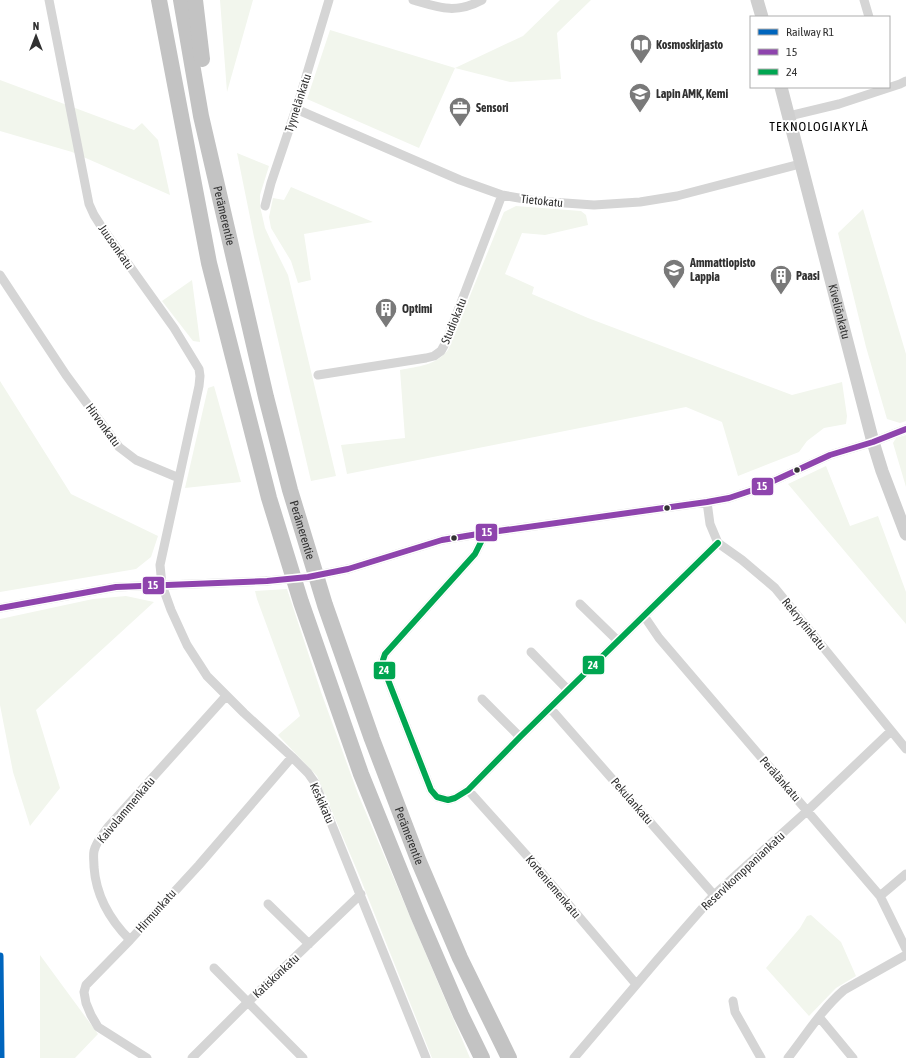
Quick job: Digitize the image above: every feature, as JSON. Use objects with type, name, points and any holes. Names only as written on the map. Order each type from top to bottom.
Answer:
[{"type":"highway","name":"Perämerentie","points":[[159,0],[209,263],[245,409],[301,602],[361,774],[418,915],[461,1015],[482,1058]]},
{"type":"highway","name":"Perämerentie","points":[[181,0],[201,116],[266,397],[290,490],[325,605],[372,739],[419,862],[460,958],[509,1058]]},
{"type":"highway","points":[[195,0],[206,87],[201,116]]},
{"type":"main road","points":[[758,0],[762,16]]},
{"type":"main road","name":"Kiveliönkatu","points":[[781,88],[873,442],[906,534]]},
{"type":"street","name":"Juusonkatu","points":[[49,0],[89,204],[101,226],[174,328],[199,369],[199,386],[180,478]]},
{"type":"street","name":"Tyynelänkatu","points":[[265,206],[330,0]]},
{"type":"street","points":[[413,0],[442,8],[453,9],[463,8],[482,0]]},
{"type":"street","points":[[864,0],[869,16]]},
{"type":"street","points":[[890,87],[906,81]]},
{"type":"street","points":[[789,116],[839,104],[888,88]]},
{"type":"street","name":"Tietokatu","points":[[296,109],[460,180],[502,195],[536,201],[594,205],[640,202],[677,196],[800,164]]},
{"type":"street","name":"Studiokatu","points":[[318,375],[426,358],[434,356],[441,351],[458,312],[502,195]]},
{"type":"street","name":"Hirvonkatu","points":[[0,275],[66,375],[119,448],[136,460],[180,478]]},
{"type":"street","points":[[0,608],[116,587],[267,581],[314,576],[348,569],[442,540],[729,498],[756,489],[830,455],[873,442],[906,429]]},
{"type":"street","points":[[162,585],[160,575],[161,560],[180,478]]},
{"type":"street","points":[[484,533],[475,554],[386,654],[383,660],[383,667],[432,790],[437,797],[444,800],[455,798],[468,790],[718,543],[710,524],[707,502]]},
{"type":"street","name":"Rekryytinkatu","points":[[718,543],[742,560],[775,588],[906,749]]},
{"type":"street","name":"Keskikatu","points":[[162,585],[166,598],[187,645],[207,676],[226,696],[292,757],[308,773],[315,783],[426,1058]]},
{"type":"street","points":[[580,604],[618,641]]},
{"type":"street","name":"Perälänkatu","points":[[644,616],[659,638],[880,896],[906,949]]},
{"type":"street","points":[[530,652],[568,690]]},
{"type":"street","name":"Kaivolammenkatu","points":[[130,940],[112,918],[98,893],[95,879],[94,850],[108,827],[226,696]]},
{"type":"street","points":[[482,699],[520,737]]},
{"type":"street","name":"Pekulankatu","points":[[550,708],[714,895]]},
{"type":"street","name":"Reservikomppaniankatu","points":[[574,1058],[714,895],[807,811],[891,731]]},
{"type":"street","name":"Hirmunkatu","points":[[147,1058],[98,1027],[91,1015],[85,997],[85,988],[88,982],[130,940],[199,865],[292,757]]},
{"type":"street","name":"Korteniemenkatu","points":[[468,790],[636,984]]},
{"type":"street","points":[[880,896],[906,874]]},
{"type":"street","name":"Katiskonkatu","points":[[192,1058],[361,894]]},
{"type":"street","points":[[268,904],[309,944]]},
{"type":"street","points":[[788,1058],[826,1007],[844,990],[906,955]]},
{"type":"street","points":[[214,968],[303,1058]]},
{"type":"street","points":[[733,1001],[735,1012],[761,1058]]},
{"type":"street","points":[[819,1017],[853,1058]]},
{"type":"shaded area","points":[[220,0],[253,0],[227,92]]},
{"type":"shaded area","points":[[560,0],[591,0],[557,33],[561,79],[510,82],[455,68],[523,36]]},
{"type":"shaded area","points":[[330,30],[455,68],[419,148],[307,99]]},
{"type":"shaded area","points":[[0,80],[134,130],[142,123],[158,140],[170,195],[72,152],[0,131]]},
{"type":"shaded area","points":[[237,153],[269,166],[260,195],[260,206],[265,228],[288,275],[336,476],[311,481],[254,237]]},
{"type":"shaded area","points":[[291,187],[373,222],[304,234],[311,280],[298,283],[291,261],[271,228],[269,217],[273,198],[284,200]]},
{"type":"shaded area","points":[[516,206],[581,211],[586,215],[588,225],[545,235],[522,233],[505,274],[534,287],[532,294],[588,318],[792,395],[842,382],[847,416],[846,424],[824,428],[807,441],[799,452],[738,476],[722,422],[686,407],[347,474],[341,445],[405,438],[400,370],[432,362],[448,350],[504,212]]},
{"type":"shaded area","points":[[863,209],[906,354],[906,421],[900,423],[887,419],[866,347],[838,233]]},
{"type":"shaded area","points":[[192,280],[200,342],[193,341],[162,301]]},
{"type":"shaded area","points":[[0,381],[71,494],[158,536],[151,557],[136,569],[0,592]]},
{"type":"shaded area","points":[[214,386],[241,482],[185,488],[208,388]]},
{"type":"shaded area","points":[[906,435],[906,487],[893,443],[896,438]]},
{"type":"shaded area","points":[[826,466],[850,526],[878,516],[906,592],[906,624],[788,484]]},
{"type":"shaded area","points":[[287,589],[321,692],[358,794],[470,1058],[432,1058],[359,875],[317,776],[278,735],[300,716],[255,591]]},
{"type":"shaded area","points":[[126,596],[154,602],[36,710],[60,788],[30,826],[13,772],[0,705],[0,619],[93,599]]},
{"type":"shaded area","points":[[811,915],[841,942],[856,976],[836,988],[809,1016],[766,968],[800,928],[807,916]]},
{"type":"shaded area","points":[[40,955],[98,1034],[75,1058],[40,1058]]},
{"type":"rail line","name":"R1","points":[[0,956],[1,1058]]},
{"type":"transit line","name":"15","points":[[0,608],[116,587],[267,581],[308,577],[348,569],[442,540],[729,498],[756,489],[830,455],[873,442],[906,429]]},
{"type":"transit line","name":"24","points":[[484,533],[475,554],[385,654],[383,660],[383,667],[431,790],[437,797],[448,800],[455,798],[468,790],[718,543]]},
{"type":"place","name":"Kosmoskirjasto","points":[[641,64]]},
{"type":"place","name":"Lapin AMK, Kemi","points":[[640,114]]},
{"type":"place","name":"Sensori","points":[[460,128]]},
{"type":"place","name":"Ammattiopisto Lappia","points":[[674,290]]},
{"type":"place","name":"Paasi","points":[[781,296]]},
{"type":"place","name":"Optimi","points":[[386,328]]},
{"type":"district","name":"TEKNOLOGIAKYLÄ","points":[[819,126]]}]
